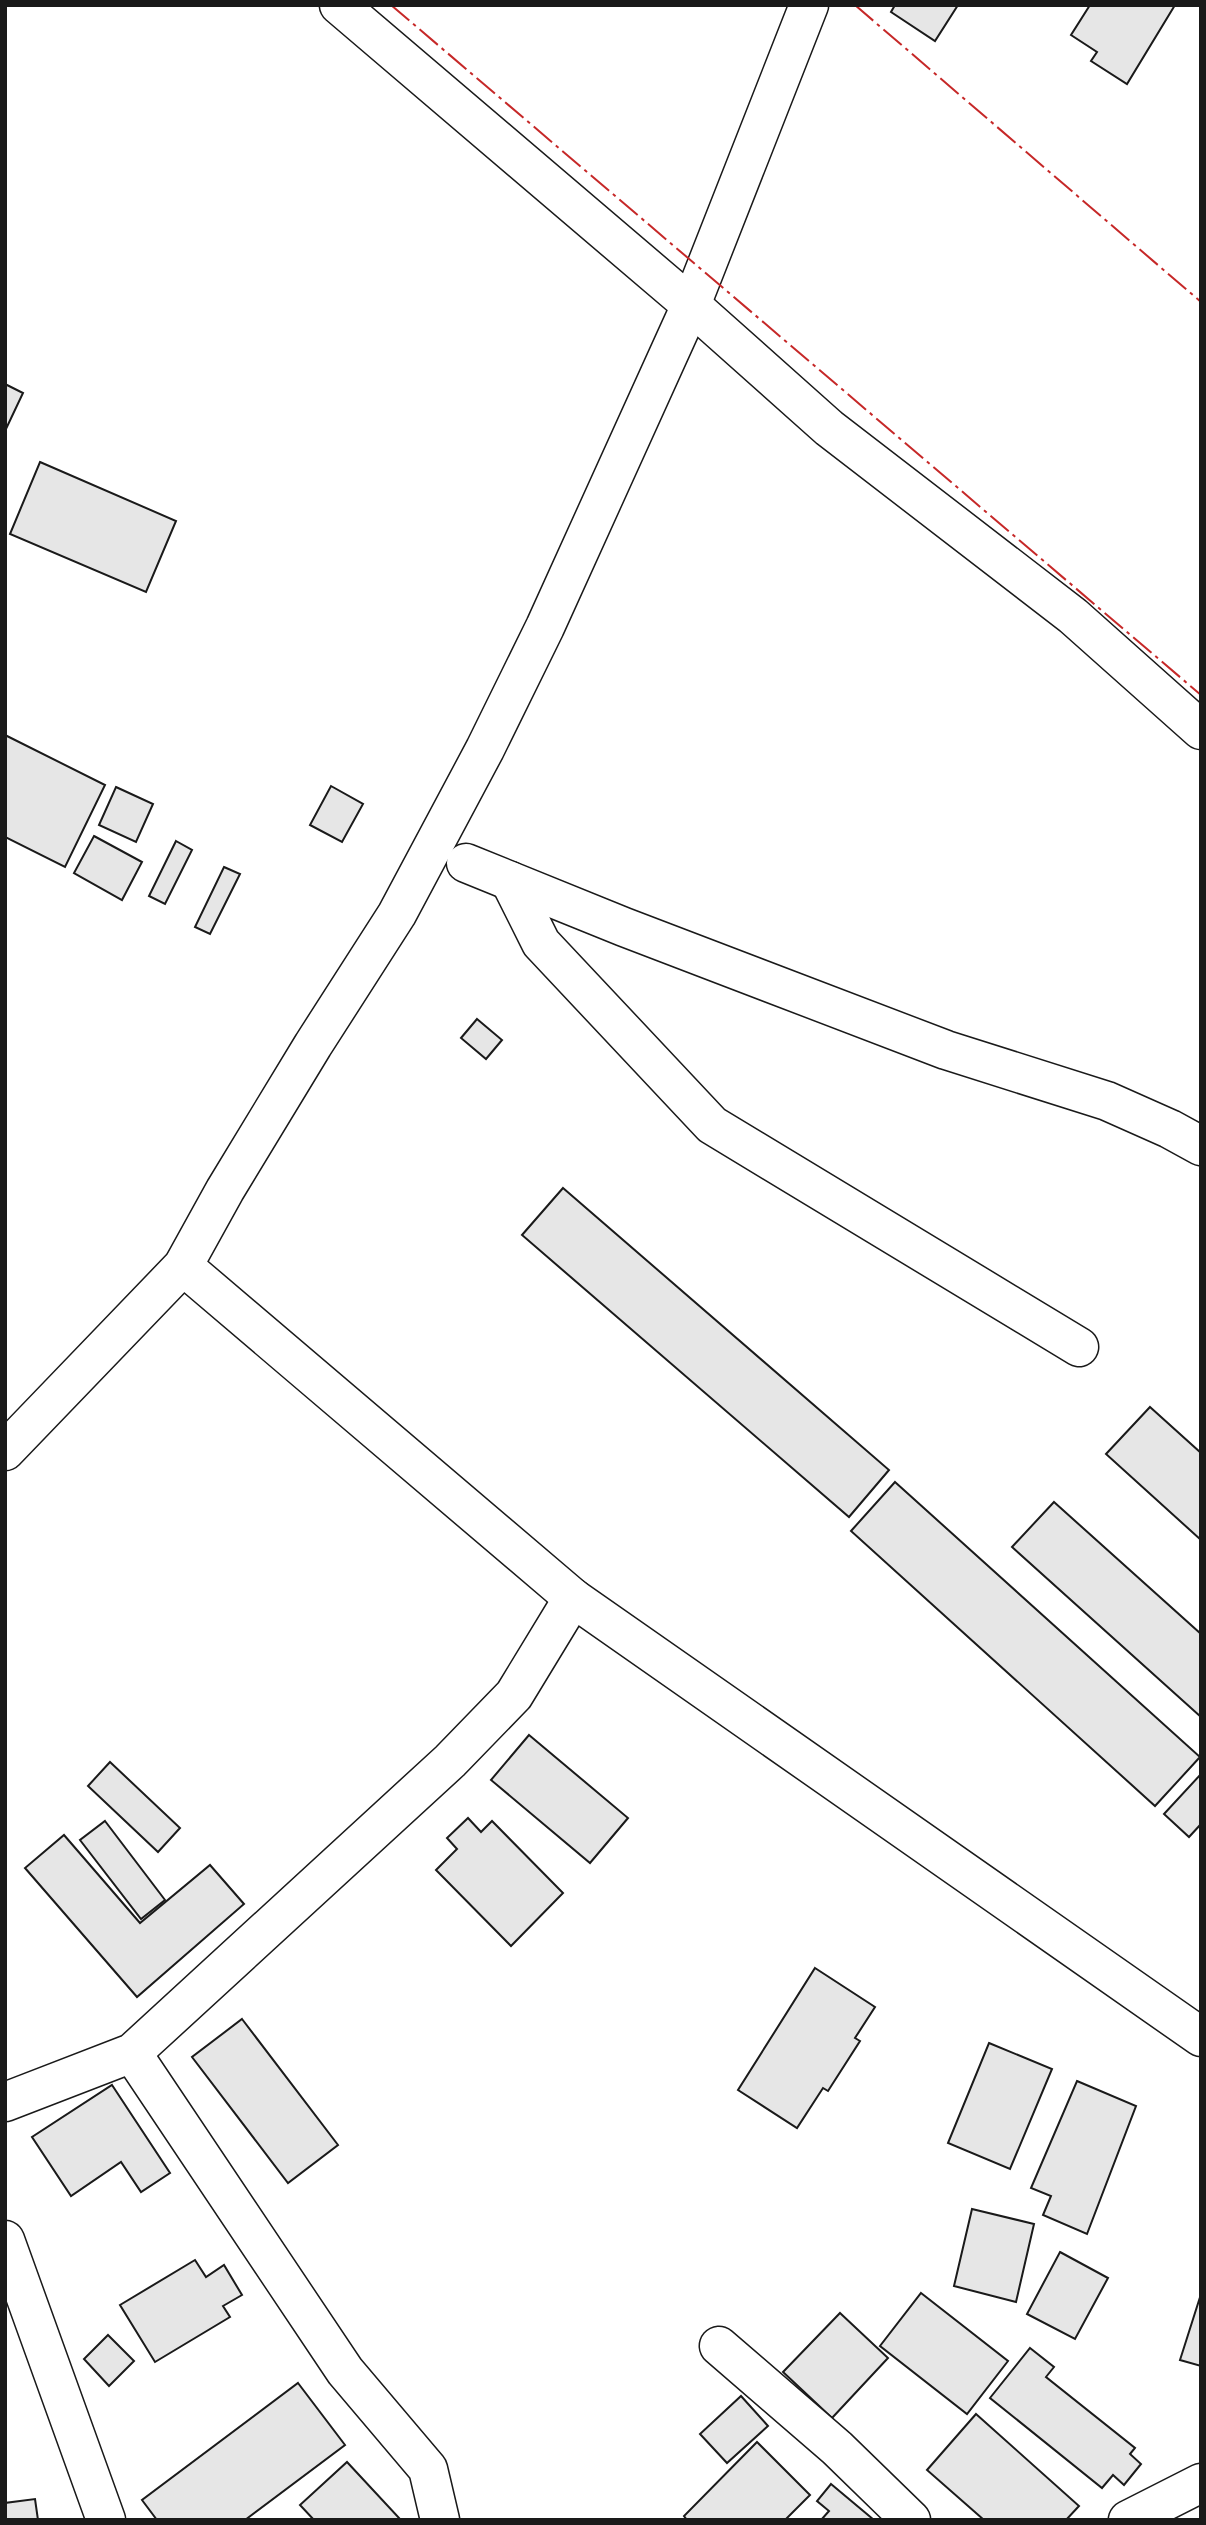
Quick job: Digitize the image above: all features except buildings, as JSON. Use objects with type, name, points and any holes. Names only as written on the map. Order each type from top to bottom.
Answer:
[{"type":"street","points":[[339,5],[691,305],[829,428],[1073,617],[1201,730]]},
{"type":"street","points":[[5,1451],[183,1266],[225,1190],[306,1056],[397,914],[485,749],[545,627],[691,305],[806,7]]},
{"type":"street","points":[[397,914],[466,863],[485,749]]},
{"type":"street","points":[[466,863],[624,927],[946,1050],[1107,1101],[1201,1146]]},
{"type":"street","points":[[510,881],[541,943],[712,1125],[1079,1347]]},
{"type":"street","points":[[183,1266],[573,1598],[1201,2037]]},
{"type":"street","points":[[5,2102],[132,2053],[450,1761],[514,1695],[573,1598]]},
{"type":"street","points":[[132,2053],[345,2371],[428,2469],[440,2520]]},
{"type":"street","points":[[5,2240],[106,2520]]},
{"type":"street","points":[[719,2346],[837,2448],[911,2520]]},
{"type":"street","points":[[1128,2520],[1201,2483]]},
{"type":"power","points":[[391,5],[1201,695]]},
{"type":"power","points":[[855,5],[1201,302]]}]
